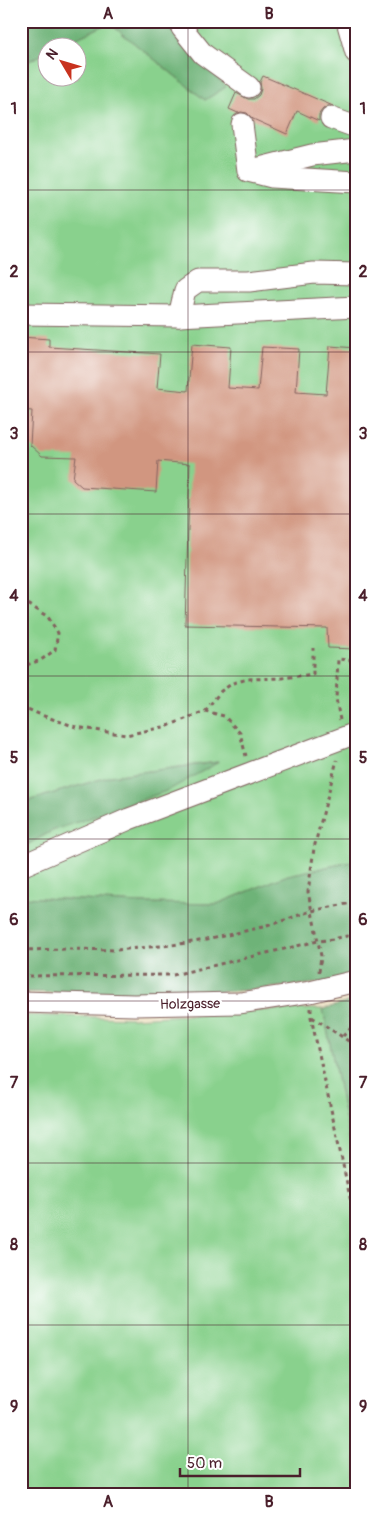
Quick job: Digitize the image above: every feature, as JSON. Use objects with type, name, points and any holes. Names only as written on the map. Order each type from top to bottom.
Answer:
[{"type":"street","points":[[183,21],[182,28],[203,54],[249,86]]},
{"type":"street","points":[[347,21],[356,53]]},
{"type":"street","points":[[332,118],[356,127]]},
{"type":"street","points":[[242,124],[248,171]]},
{"type":"street","points":[[248,171],[312,155],[356,150]]},
{"type":"street","points":[[248,171],[272,177],[356,182]]},
{"type":"street","points":[[179,316],[185,290],[198,281],[249,281],[314,273],[356,274]]},
{"type":"street","points":[[21,314],[179,316],[356,307]]},
{"type":"street","points":[[21,866],[129,819],[350,735]]},
{"type":"street","name":"Holzgasse","points":[[21,1002],[134,1005],[240,1003],[310,992],[356,981]]},
{"type":"path","points":[[21,454],[26,447]]},
{"type":"path","points":[[21,602],[25,602],[48,617],[58,633],[55,650],[41,660],[21,667]]},
{"type":"path","points":[[21,706],[76,727],[126,734],[168,726],[205,710],[221,691],[232,683],[248,679],[282,678],[313,674],[313,648]]},
{"type":"path","points":[[310,992],[319,972],[321,956],[308,892],[314,848],[350,735],[336,699],[338,659],[356,660]]},
{"type":"path","points":[[205,710],[224,716],[240,733],[250,774]]},
{"type":"path","points":[[21,950],[116,950],[172,945],[206,940],[266,926],[311,910],[356,902]]},
{"type":"path","points":[[21,976],[173,975],[356,934]]},
{"type":"path","points":[[356,1046],[311,1017],[356,1225]]},
{"type":"path","points":[[343,1036],[356,1023]]},
{"type":"green space","points":[[21,21],[163,21],[226,87],[205,100],[109,23],[77,38],[38,38],[38,56],[21,65]]},
{"type":"green space","points":[[163,21],[356,21],[356,861],[288,875],[217,904],[142,903],[21,897],[21,848],[52,831],[217,762],[111,776],[21,803],[21,65],[38,56],[38,88],[88,88],[88,38],[77,38],[109,23],[205,100],[225,87]]},
{"type":"green space","points":[[219,762],[169,790],[52,831],[21,848],[21,803],[111,776]]},
{"type":"green space","points":[[356,861],[356,975],[329,982],[171,995],[21,992],[21,897],[142,903],[217,904],[288,875]]},
{"type":"green space","points":[[356,1000],[356,1047],[353,1050],[356,1058],[356,1172],[323,1009]]},
{"type":"green space","points":[[323,1009],[356,1172],[356,1494],[21,1494],[21,1015],[133,1018]]},
{"type":"building","points":[[263,76],[333,106],[323,109],[319,114],[319,121],[297,111],[287,134],[253,119],[247,113],[238,113],[229,109],[236,93],[248,99],[254,99],[259,95],[261,89],[260,82]]},
{"type":"building","points":[[21,337],[49,339],[49,347],[160,354],[157,388],[188,391],[192,344],[231,347],[228,388],[258,390],[262,347],[299,349],[296,392],[326,394],[330,346],[356,348],[356,649],[328,648],[327,628],[185,625],[190,464],[158,461],[156,492],[82,487],[73,479],[76,457],[42,456],[30,445],[32,411],[21,410]]}]
